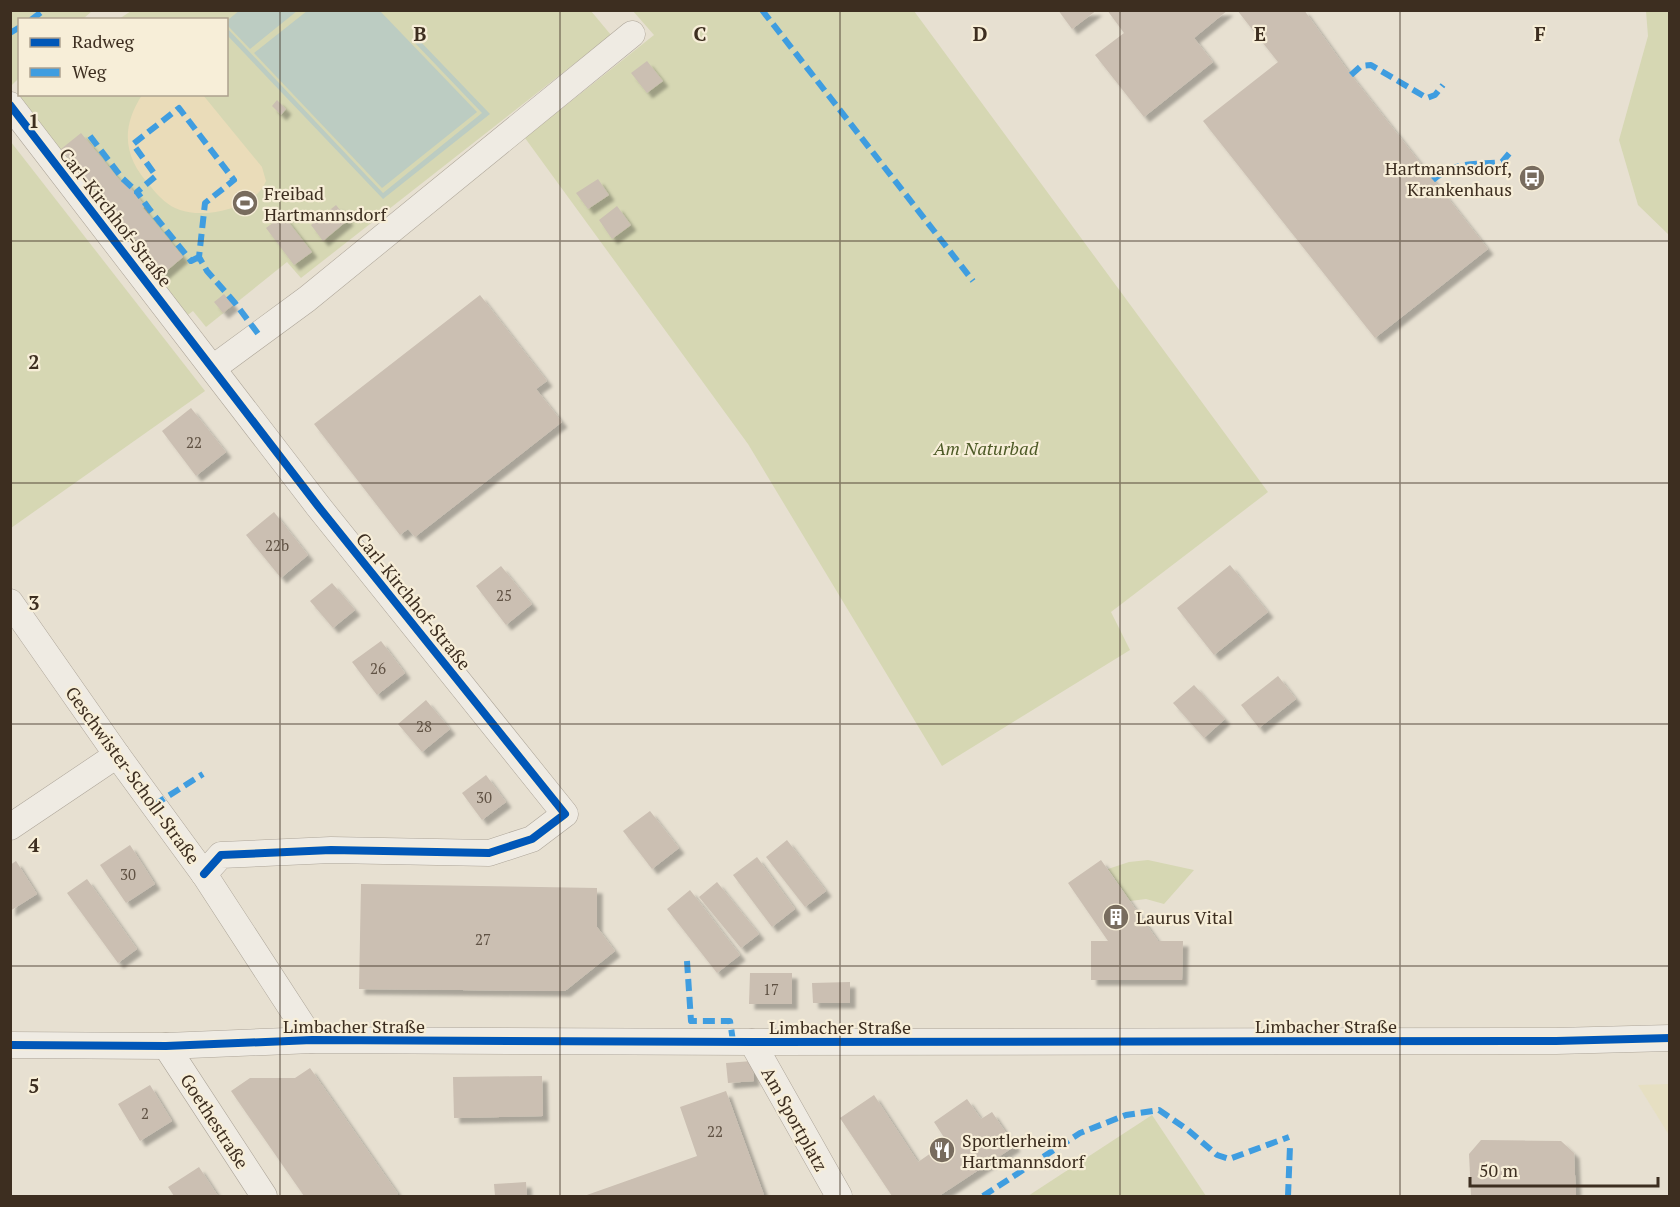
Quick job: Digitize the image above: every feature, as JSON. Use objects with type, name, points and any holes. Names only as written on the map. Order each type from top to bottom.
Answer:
[{"type":"street","points":[[213,368],[307,299],[632,33]]},
{"type":"street","name":"Carl-Kirchhof-Straße","points":[[10,105],[318,506],[565,814],[532,839],[489,853],[331,850],[221,855],[204,874]]},
{"type":"street","name":"Geschwister-Scholl-Straße","points":[[10,602],[204,874],[312,1040]]},
{"type":"street","points":[[10,827],[117,755]]},
{"type":"street","name":"Limbacher Straße","points":[[10,1045],[166,1046],[312,1040],[1544,1041],[1670,1038]]},
{"type":"street","name":"Am Sportplatz","points":[[752,1042],[839,1197]]},
{"type":"street","name":"Goethestraße","points":[[166,1046],[264,1197]]},
{"type":"shaded area","points":[[240,10],[297,11],[250,49],[228,26],[229,19]]},
{"type":"shaded area","points":[[307,11],[380,11],[477,112],[382,188],[254,53]]},
{"type":"shaded area","points":[[228,29],[383,193],[482,113],[415,43],[419,40],[490,114],[383,199],[228,36]]},
{"type":"shaded area","points":[[1670,1084],[1669,1135],[1638,1085]]},
{"type":"green space","points":[[11,10],[92,10],[84,18],[18,18],[18,79],[11,86]]},
{"type":"green space","name":"Freibad Hartmannsdorf","points":[[131,11],[591,11],[611,35],[301,278],[287,262],[206,327],[193,311],[185,317],[11,100],[18,95],[228,96],[228,18],[120,18]]},
{"type":"green space","name":"Am Naturbad","points":[[633,11],[914,11],[1268,492],[1111,612],[1130,650],[942,766],[748,444],[525,138],[654,35]]},
{"type":"green space","points":[[1646,11],[1669,11],[1669,235],[1638,205],[1619,140],[1648,36]]},
{"type":"green space","points":[[11,142],[205,391],[11,528]]},
{"type":"green space","points":[[1148,860],[1194,870],[1164,904],[1146,899],[1130,901],[1108,869],[1129,862]]},
{"type":"green space","points":[[1152,1115],[1206,1196],[1028,1196]]},
{"type":"sand","points":[[141,96],[204,96],[262,167],[266,181],[252,198],[229,209],[203,213],[176,208],[157,194],[142,176],[130,154],[128,131]]},
{"type":"building","points":[[1058,10],[1097,10],[1072,29]]},
{"type":"building","points":[[1107,10],[1228,10],[1194,38],[1213,62],[1144,117],[1095,55],[1124,33]]},
{"type":"building","points":[[1237,10],[1304,10],[1351,75],[1488,249],[1375,338],[1203,121],[1278,62]]},
{"type":"building","points":[[647,61],[663,81],[647,93],[631,73]]},
{"type":"building","points":[[277,100],[286,109],[281,115],[272,106]]},
{"type":"building","points":[[81,133],[122,183],[125,181],[145,206],[143,208],[183,257],[163,274],[123,224],[117,229],[96,204],[102,199],[61,149]]},
{"type":"building","points":[[598,179],[609,195],[588,209],[576,193]]},
{"type":"building","points":[[336,205],[348,220],[323,241],[311,225]]},
{"type":"building","points":[[617,206],[631,225],[612,239],[599,220]]},
{"type":"building","points":[[283,215],[312,252],[294,265],[266,228]]},
{"type":"building","points":[[224,294],[233,305],[223,313],[214,302]]},
{"type":"building","points":[[480,295],[547,381],[536,389],[562,422],[415,537],[408,529],[400,535],[314,424]]},
{"type":"building","points":[[191,408],[226,452],[196,476],[162,431]]},
{"type":"building","points":[[274,512],[308,555],[281,578],[246,535]]},
{"type":"building","points":[[1230,565],[1268,612],[1214,655],[1177,608]]},
{"type":"building","points":[[501,566],[532,604],[506,625],[476,586]]},
{"type":"building","points":[[332,583],[355,610],[333,628],[310,601]]},
{"type":"building","points":[[381,641],[405,673],[377,695],[352,662]]},
{"type":"building","points":[[1278,676],[1296,699],[1259,728],[1241,705]]},
{"type":"building","points":[[1194,685],[1225,719],[1204,738],[1173,703]]},
{"type":"building","points":[[426,700],[450,729],[422,752],[398,724]]},
{"type":"building","points":[[486,775],[506,802],[482,820],[462,793]]},
{"type":"building","points":[[650,811],[679,848],[652,869],[623,831]]},
{"type":"building","points":[[787,840],[826,891],[805,907],[766,857]]},
{"type":"building","points":[[130,845],[155,884],[126,903],[100,865]]},
{"type":"building","points":[[757,857],[795,909],[772,927],[733,875]]},
{"type":"building","name":"Laurus Vital","points":[[1101,860],[1158,941],[1183,941],[1182,980],[1091,980],[1091,941],[1108,941],[1068,883]]},
{"type":"building","points":[[16,861],[37,894],[10,911],[10,865]]},
{"type":"building","points":[[87,879],[137,949],[118,963],[67,893]]},
{"type":"building","points":[[717,882],[759,934],[741,948],[699,897]]},
{"type":"building","points":[[361,884],[597,888],[597,927],[615,951],[565,991],[359,989]]},
{"type":"building","points":[[690,890],[740,955],[717,973],[667,909]]},
{"type":"building","points":[[750,973],[792,973],[792,1004],[749,1004]]},
{"type":"building","points":[[850,982],[850,1003],[813,1003],[812,983]]},
{"type":"building","points":[[752,1061],[754,1081],[728,1083],[726,1063]]},
{"type":"building","points":[[310,1068],[398,1194],[395,1196],[304,1196],[231,1091],[250,1078],[295,1078]]},
{"type":"building","points":[[542,1076],[543,1116],[454,1118],[453,1077]]},
{"type":"building","points":[[150,1085],[172,1121],[140,1141],[118,1104]]},
{"type":"building","points":[[726,1091],[764,1195],[584,1196],[697,1156],[680,1107]]},
{"type":"building","points":[[874,1095],[918,1162],[947,1142],[934,1122],[967,1099],[981,1119],[992,1112],[1015,1146],[939,1196],[892,1196],[840,1118]]},
{"type":"building","points":[[1481,1140],[1561,1141],[1574,1153],[1576,1196],[1471,1196],[1469,1154]]},
{"type":"building","points":[[199,1167],[218,1196],[174,1196],[168,1187]]},
{"type":"building","points":[[526,1182],[527,1196],[495,1196],[494,1184]]},
{"type":"marked path","points":[[34,18],[44,10]]},
{"type":"marked path","points":[[762,10],[973,281]]},
{"type":"marked path","points":[[10,33],[18,28]]},
{"type":"marked path","points":[[1351,75],[1361,66],[1371,65],[1427,98],[1435,95],[1443,85]]},
{"type":"marked path","points":[[199,257],[191,261],[137,192],[156,176],[133,144],[179,108],[234,180],[205,203],[199,257],[207,271],[259,335]]},
{"type":"marked path","points":[[90,136],[122,178],[137,192]]},
{"type":"marked path","points":[[1433,180],[1457,167],[1502,162],[1513,149]]},
{"type":"marked path","points":[[154,805],[203,774]]},
{"type":"marked path","points":[[687,961],[691,1021],[730,1021],[733,1041]]},
{"type":"marked path","points":[[983,1196],[1080,1133],[1126,1115],[1159,1110],[1188,1130],[1217,1155],[1229,1159],[1289,1137]]},
{"type":"marked path","points":[[1288,1196],[1290,1146]]},
{"type":"cycle path","points":[[10,105],[318,506],[565,814],[532,839],[489,853],[331,850],[221,855],[204,874]]},
{"type":"cycle path","points":[[10,1045],[166,1046],[312,1040],[1556,1041],[1670,1038]]},
{"type":"place","name":"Hartmannsdorf, Krankenhaus","points":[[1532,178]]},
{"type":"place","name":"Freibad Hartmannsdorf","points":[[245,203]]},
{"type":"place","name":"Laurus Vital","points":[[1116,917]]},
{"type":"place","name":"Sportlerheim Hartmannsdorf","points":[[942,1150]]}]
